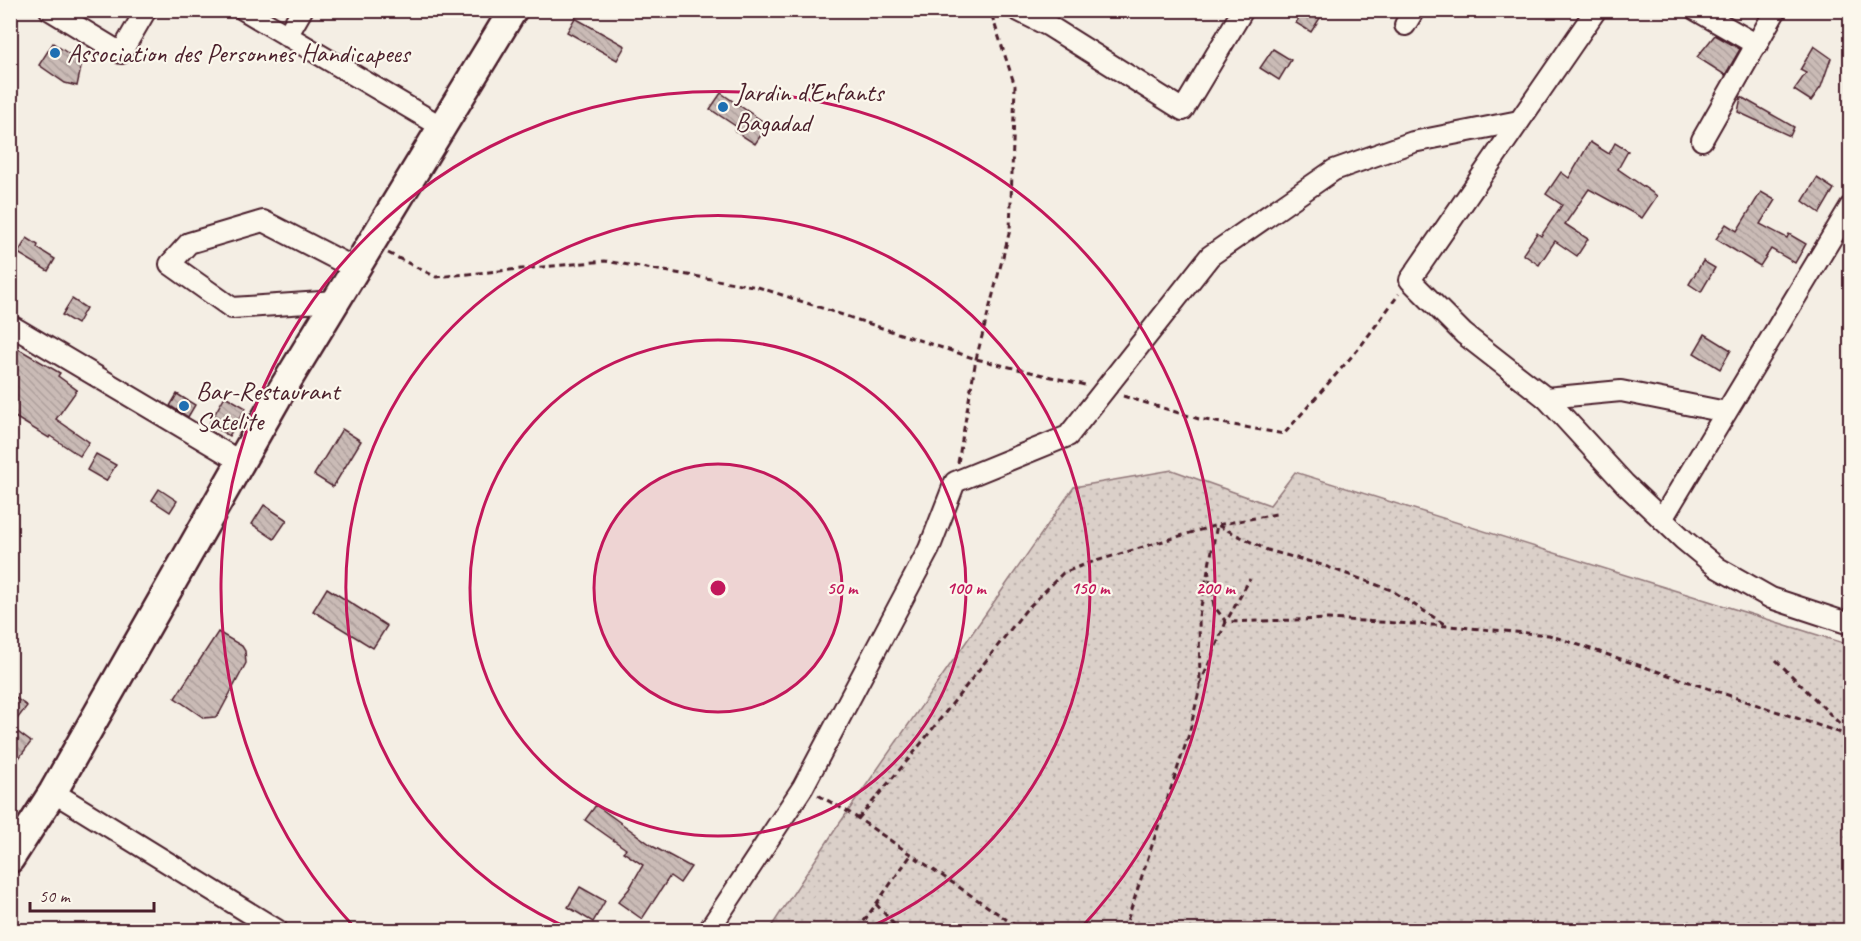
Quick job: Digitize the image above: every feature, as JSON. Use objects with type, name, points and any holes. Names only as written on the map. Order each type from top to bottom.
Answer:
[{"type":"street","points":[[50,10],[121,53],[146,10]]},
{"type":"street","points":[[244,10],[442,127]]},
{"type":"street","points":[[287,36],[302,10]]},
{"type":"street","points":[[10,859],[53,792],[277,398],[513,10]]},
{"type":"street","points":[[1017,10],[1053,18],[1183,110],[1243,10]]},
{"type":"street","points":[[1596,10],[1410,280],[1464,334],[1546,398],[1625,484],[1718,568],[1771,598],[1851,624]]},
{"type":"street","points":[[1696,10],[1757,45]]},
{"type":"street","points":[[1702,140],[1776,10]]},
{"type":"street","points":[[709,930],[803,787],[929,549],[955,482],[1068,436],[1210,256],[1334,170],[1413,142],[1519,121]]},
{"type":"street","points":[[1662,519],[1851,207]]},
{"type":"street","points":[[336,301],[232,308],[170,264],[189,243],[263,221],[356,269]]},
{"type":"street","points":[[10,325],[241,462]]},
{"type":"street","points":[[1546,398],[1621,391],[1726,412]]},
{"type":"street","points":[[53,792],[277,930]]},
{"type":"path","points":[[955,482],[976,359],[1010,230],[1015,86],[990,10]]},
{"type":"path","points":[[370,245],[436,277],[605,261],[758,287],[976,359],[1104,390],[1199,419],[1284,434],[1360,347],[1410,280]]},
{"type":"path","points":[[858,819],[912,755],[1025,611],[1063,573],[1108,557],[1217,525],[1276,514]]},
{"type":"path","points":[[1200,687],[1199,616],[1217,525]]},
{"type":"path","points":[[1217,525],[1267,550],[1322,565],[1391,590],[1448,626]]},
{"type":"path","points":[[1208,569],[1214,606],[1226,622]]},
{"type":"path","points":[[1124,930],[1189,734],[1200,687],[1226,622],[1250,579]]},
{"type":"path","points":[[1226,622],[1329,619],[1549,635],[1851,735]]},
{"type":"path","points":[[1776,660],[1851,735]]},
{"type":"path","points":[[803,787],[858,819],[1022,930]]},
{"type":"path","points":[[860,930],[859,928],[911,855]]},
{"type":"path","points":[[1848,866],[1851,861]]},
{"type":"path","points":[[876,904],[899,930]]},
{"type":"shaded area","points":[[1172,470],[1270,505],[1295,472],[1850,645],[1850,930],[769,930],[835,830],[1074,487]]},
{"type":"building","points":[[1303,10],[1314,10],[1322,15],[1311,32],[1296,23]]},
{"type":"building","points":[[575,18],[625,46],[617,60],[567,32]]},
{"type":"building","points":[[1715,35],[1740,49],[1725,75],[1697,57]]},
{"type":"building","points":[[53,43],[82,63],[77,86],[65,83],[39,65]]},
{"type":"building","points":[[1814,46],[1831,58],[1821,87],[1811,101],[1794,90],[1806,73],[1800,70]]},
{"type":"building","points":[[1273,49],[1291,60],[1279,80],[1260,68]]},
{"type":"building","points":[[721,93],[768,125],[755,144],[735,131],[737,127],[710,109]]},
{"type":"building","points":[[1741,97],[1794,127],[1790,136],[1738,112]]},
{"type":"building","points":[[1590,142],[1609,154],[1615,143],[1628,151],[1618,169],[1657,196],[1642,218],[1589,189],[1565,224],[1588,239],[1577,256],[1555,241],[1539,265],[1523,254],[1537,233],[1541,236],[1562,205],[1546,194],[1561,172],[1569,178]]},
{"type":"building","points":[[1817,178],[1834,189],[1820,213],[1803,201]]},
{"type":"building","points":[[1761,192],[1775,200],[1760,224],[1787,238],[1789,234],[1806,244],[1795,263],[1771,249],[1760,266],[1716,239],[1726,224],[1737,231]]},
{"type":"building","points":[[27,238],[38,245],[37,248],[55,259],[48,271],[18,253]]},
{"type":"building","points":[[1703,261],[1715,268],[1701,292],[1689,284]]},
{"type":"building","points":[[72,299],[86,308],[77,324],[62,315]]},
{"type":"building","points":[[1705,334],[1731,350],[1720,369],[1694,353]]},
{"type":"building","points":[[10,344],[60,373],[58,376],[77,390],[56,419],[89,442],[80,456],[10,414]]},
{"type":"building","points":[[177,394],[195,405],[188,417],[170,406]]},
{"type":"building","points":[[225,396],[246,408],[229,436],[209,424]]},
{"type":"building","points":[[342,429],[361,441],[333,487],[314,475]]},
{"type":"building","points":[[96,454],[116,465],[106,481],[87,470]]},
{"type":"building","points":[[159,489],[177,501],[170,512],[152,500]]},
{"type":"building","points":[[264,505],[287,520],[274,539],[252,524]]},
{"type":"building","points":[[327,588],[387,626],[373,648],[313,611]]},
{"type":"building","points":[[218,632],[242,646],[246,663],[219,714],[215,717],[204,718],[175,698]]},
{"type":"building","points":[[10,694],[27,706],[11,727],[31,742],[19,758],[10,752]]},
{"type":"building","points":[[596,805],[654,847],[691,867],[680,883],[670,876],[642,919],[618,902],[629,889],[643,865],[623,852],[626,849],[585,820]]},
{"type":"building","points":[[580,887],[605,901],[593,922],[568,907]]},
{"type":"place","name":"Association des Personnes Handicapees","points":[[55,53]]},
{"type":"place","name":"Jardin d’Enfants Bagadad","points":[[723,107]]},
{"type":"place","name":"Bar-Restaurant Satelite","points":[[184,406]]}]
